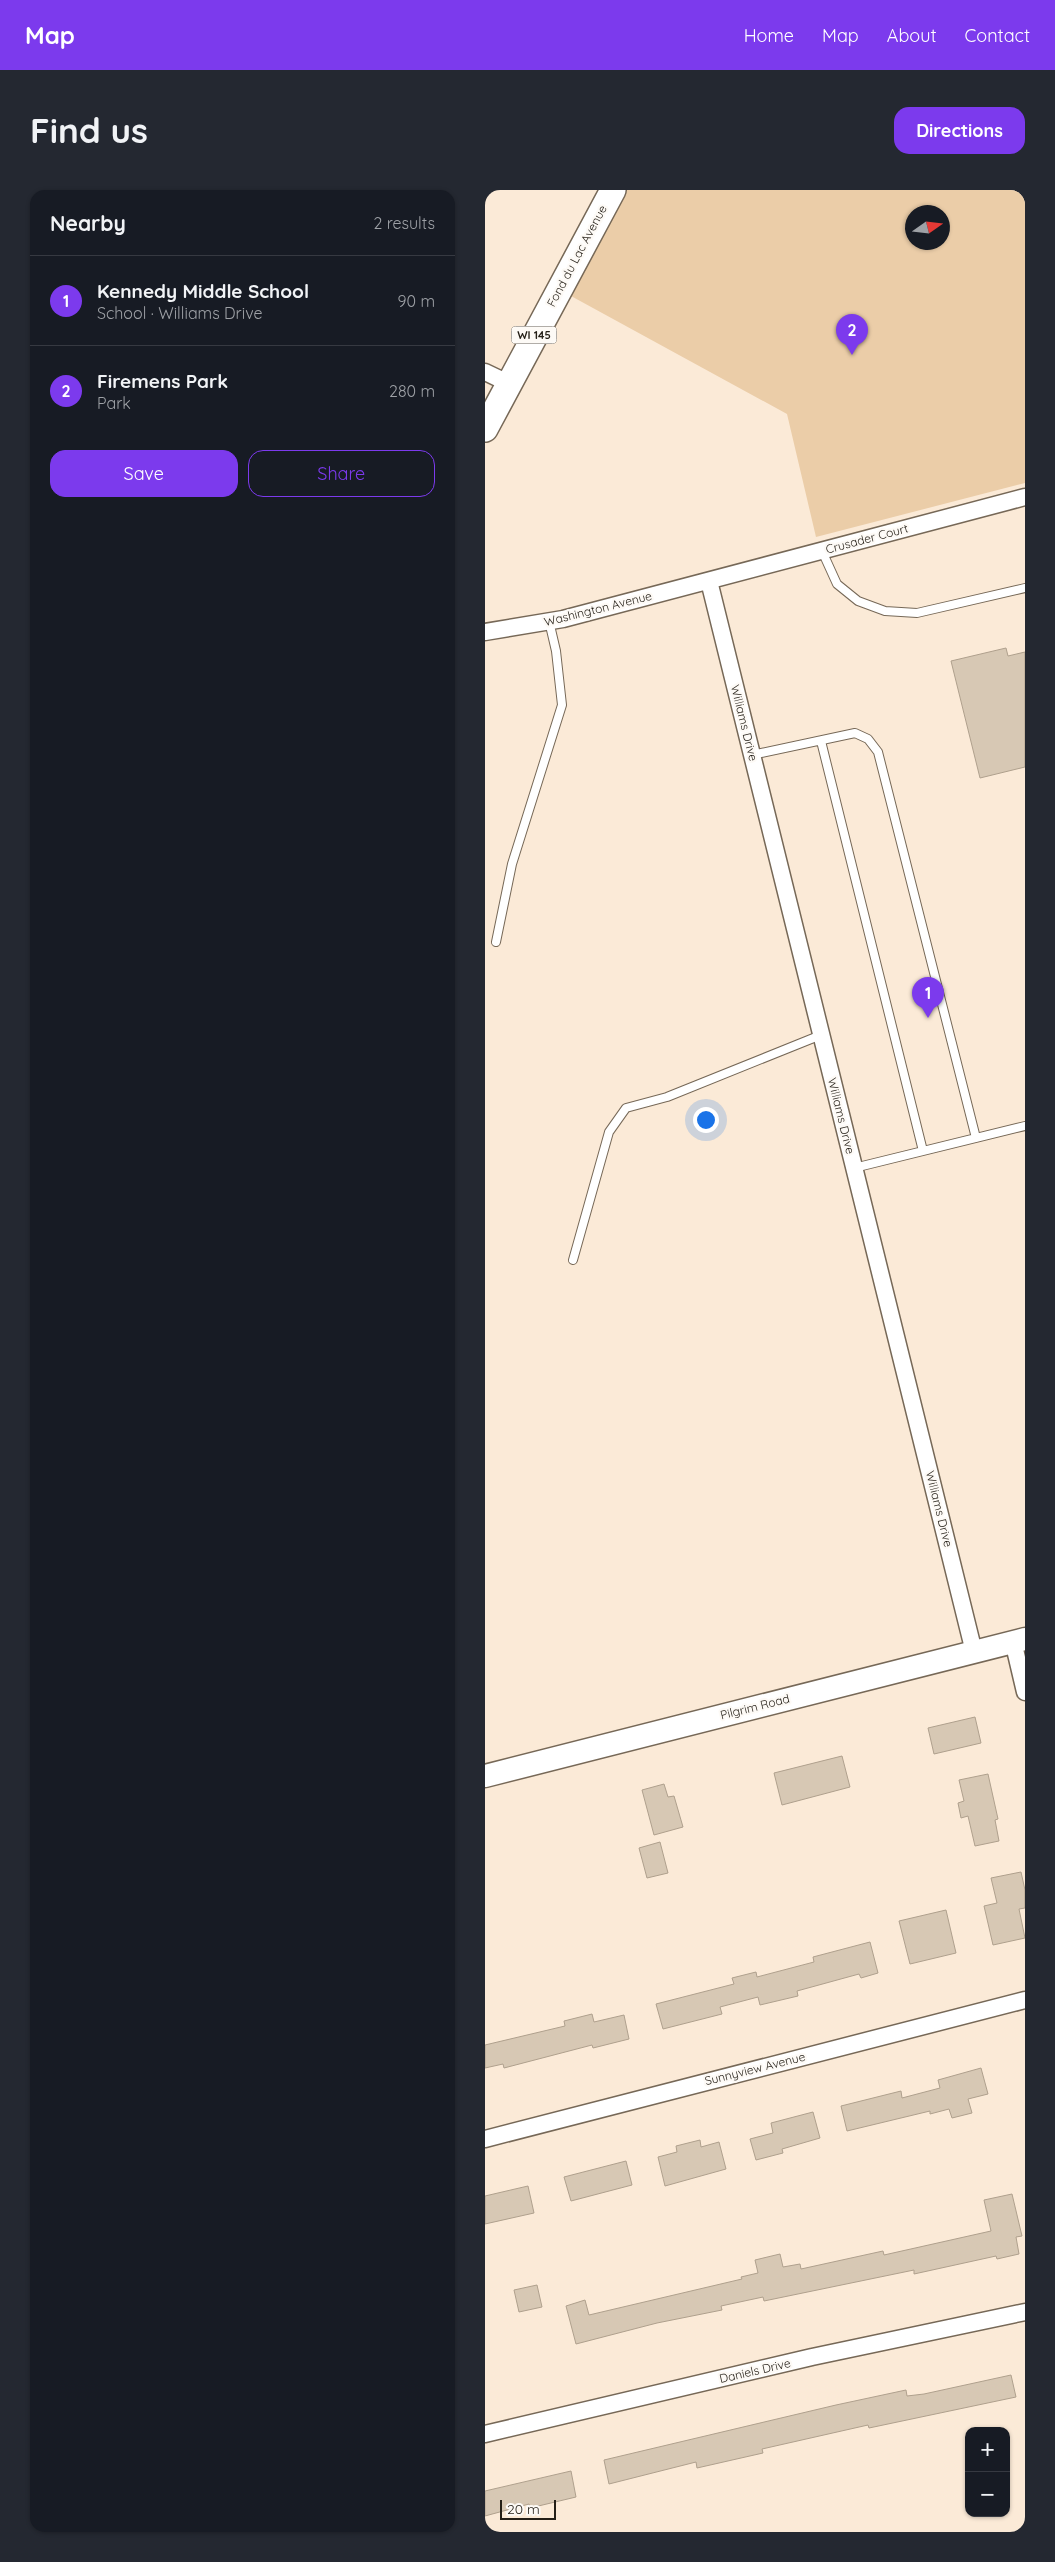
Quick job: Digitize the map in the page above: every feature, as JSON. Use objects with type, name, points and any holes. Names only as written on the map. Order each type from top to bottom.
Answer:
[{"type":"main road","name":"Fond du Lac Avenue","points":[[485,429],[613,190]]},
{"type":"street","points":[[485,372],[508,383]]},
{"type":"street","name":"Crusader Court","points":[[709,581],[1025,497]]},
{"type":"street","name":"Washington Avenue","points":[[485,632],[549,621],[709,581]]},
{"type":"street","name":"Williams Drive","points":[[709,581],[974,1652]]},
{"type":"street","points":[[1019,1640],[1025,1692]]},
{"type":"street","name":"Pilgrim Road","points":[[485,1776],[1019,1640]]},
{"type":"street","name":"Sunnyview Avenue","points":[[485,2139],[1025,2000]]},
{"type":"street","name":"Daniels Drive","points":[[485,2434],[813,2357],[1025,2312]]},
{"type":"lane","points":[[822,551],[837,584],[858,601],[885,611],[917,613],[1025,588]]},
{"type":"lane","points":[[496,942],[512,864],[562,705],[556,651],[549,621]]},
{"type":"lane","points":[[752,755],[855,733],[868,739],[878,752],[976,1138]]},
{"type":"lane","points":[[821,741],[923,1151]]},
{"type":"lane","points":[[573,1260],[609,1132],[626,1108],[667,1097],[821,1035]]},
{"type":"lane","points":[[854,1168],[1025,1126]]},
{"type":"shaded area","points":[[627,190],[1025,190],[1025,483],[816,537],[787,414],[571,296]]},
{"type":"building","points":[[1006,648],[1008,656],[1025,652],[1025,767],[980,778],[951,661]]},
{"type":"building","points":[[975,1717],[981,1743],[934,1754],[928,1728]]},
{"type":"building","points":[[842,1756],[850,1787],[782,1805],[774,1773]]},
{"type":"building","points":[[988,1774],[998,1819],[995,1820],[999,1841],[975,1846],[968,1816],[961,1818],[958,1803],[964,1801],[959,1780]]},
{"type":"building","points":[[664,1784],[668,1797],[674,1796],[683,1827],[654,1835],[642,1790]]},
{"type":"building","points":[[660,1842],[668,1873],[647,1878],[639,1848]]},
{"type":"building","points":[[1021,1872],[1025,1890],[1025,1908],[1019,1909],[1025,1938],[993,1945],[984,1906],[997,1903],[991,1878]]},
{"type":"building","points":[[946,1910],[956,1953],[910,1964],[899,1921]]},
{"type":"building","points":[[870,1942],[878,1973],[861,1978],[859,1974],[797,1991],[798,1996],[760,2005],[758,1997],[720,2007],[722,2014],[663,2029],[656,2004],[734,1984],[732,1978],[756,1972],[757,1977],[814,1962],[813,1957]]},
{"type":"building","points":[[592,2014],[594,2022],[624,2015],[629,2039],[593,2048],[592,2045],[504,2068],[503,2064],[485,2068],[485,2045],[565,2026],[564,2021]]},
{"type":"building","points":[[981,2068],[988,2094],[968,2099],[972,2113],[952,2118],[949,2109],[930,2114],[930,2111],[847,2131],[841,2106],[901,2091],[902,2098],[940,2088],[938,2080]]},
{"type":"building","points":[[813,2112],[820,2138],[782,2149],[783,2153],[756,2160],[750,2139],[773,2133],[771,2123]]},
{"type":"building","points":[[700,2140],[701,2147],[719,2142],[726,2169],[665,2186],[658,2157],[677,2152],[676,2146]]},
{"type":"building","points":[[626,2161],[632,2185],[571,2201],[564,2177]]},
{"type":"building","points":[[528,2186],[534,2213],[485,2224],[485,2196]]},
{"type":"building","points":[[1012,2194],[1022,2236],[1016,2237],[1019,2254],[997,2259],[996,2256],[914,2274],[914,2270],[764,2301],[763,2297],[721,2306],[722,2310],[657,2323],[576,2344],[566,2306],[585,2300],[589,2315],[742,2279],[741,2277],[758,2273],[755,2260],[780,2254],[783,2267],[800,2264],[801,2269],[883,2251],[884,2255],[991,2231],[984,2200]]},
{"type":"building","points":[[537,2285],[542,2307],[519,2312],[514,2290]]},
{"type":"building","points":[[1011,2375],[1016,2397],[869,2428],[868,2425],[762,2449],[763,2453],[697,2468],[696,2462],[609,2484],[604,2460],[906,2390],[907,2396],[924,2394]]},
{"type":"building","points":[[571,2471],[576,2497],[530,2508],[529,2504],[485,2516],[485,2491]]},
{"type":"place","name":"Firemens Park","points":[[852,355]]},
{"type":"place","name":"Kennedy Middle School","points":[[928,1018]]}]
